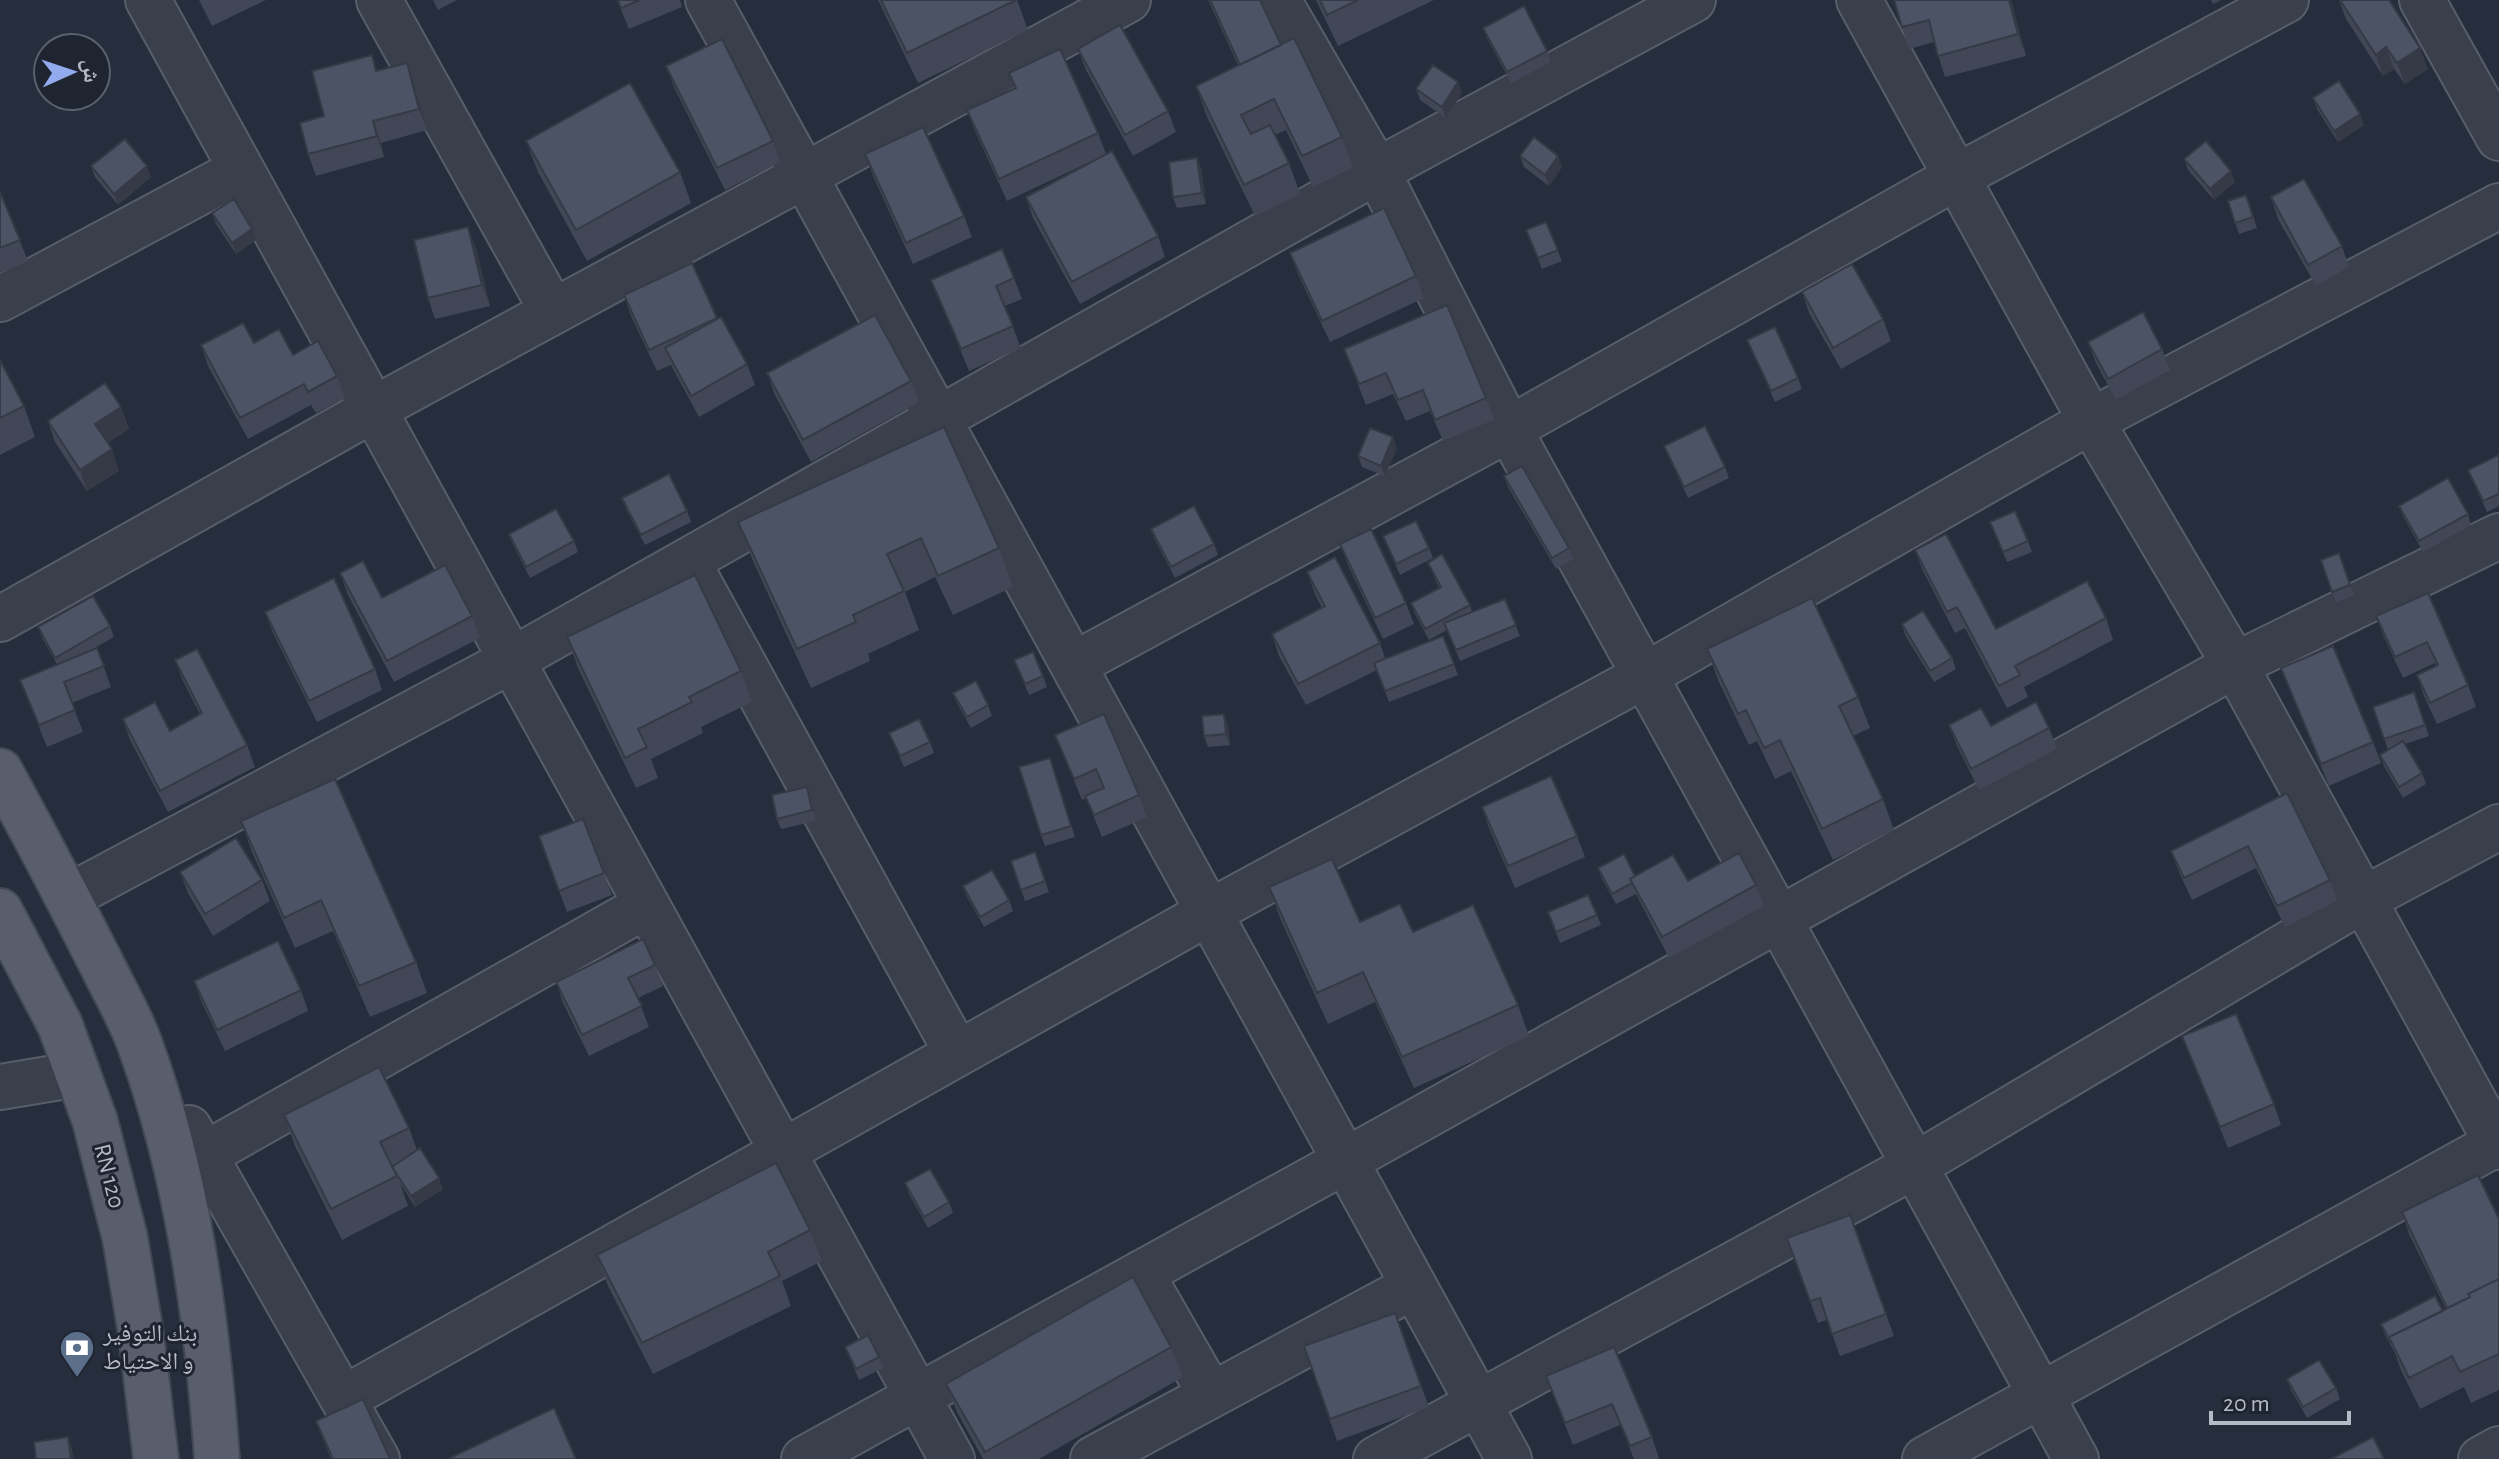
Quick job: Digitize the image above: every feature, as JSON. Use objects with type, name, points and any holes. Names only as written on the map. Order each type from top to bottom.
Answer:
[{"type":"main road","points":[[0,771],[68,897],[138,1039],[174,1156],[195,1262],[217,1459]]},
{"type":"main road","name":"RN 120","points":[[0,911],[60,1025],[95,1121],[125,1238],[141,1334],[156,1459]]},
{"type":"street","points":[[148,0],[952,1459]]},
{"type":"street","points":[[379,0],[553,312]]},
{"type":"street","points":[[708,0],[1509,1459]]},
{"type":"street","points":[[0,619],[374,409],[1128,0]]},
{"type":"street","points":[[1278,0],[1377,171],[1509,429],[2076,1459]]},
{"type":"street","points":[[68,897],[512,660],[1377,171],[1693,0]]},
{"type":"street","points":[[1859,0],[2091,421],[2235,665],[2498,1144],[1925,1459]]},
{"type":"street","points":[[1073,665],[1509,429],[1958,176],[2286,0]]},
{"type":"street","points":[[2422,0],[2499,138]]},
{"type":"street","points":[[0,299],[241,170]]},
{"type":"street","points":[[343,1399],[1208,913],[1644,676],[2091,421],[2499,206]]},
{"type":"street","points":[[804,1459],[2235,665],[2499,536]]},
{"type":"street","points":[[687,561],[957,1053]]},
{"type":"street","points":[[1376,1459],[1914,1166],[2364,899],[2499,827]]},
{"type":"street","points":[[204,1155],[647,905]]},
{"type":"street","points":[[138,1039],[377,1459]]},
{"type":"street","points":[[0,1087],[78,1074]]},
{"type":"street","points":[[1141,1273],[1211,1395]]},
{"type":"street","points":[[1093,1459],[1414,1286]]},
{"type":"street","points":[[2481,1459],[2499,1449]]},
{"type":"building","points":[[618,0],[640,0],[621,8]]},
{"type":"building","points":[[881,0],[1016,0],[907,53]]},
{"type":"building","points":[[1210,0],[1260,0],[1281,45],[1240,65]]},
{"type":"building","points":[[1320,0],[1358,0],[1327,15]]},
{"type":"building","points":[[1894,0],[2009,0],[2018,34],[1938,56],[1929,20],[1902,27]]},
{"type":"building","points":[[2340,0],[2389,0],[2420,48],[2397,63],[2386,47],[2376,55]]},
{"type":"building","points":[[1524,6],[1547,51],[1507,72],[1483,28]]},
{"type":"building","points":[[1120,25],[1168,111],[1125,135],[1078,49]]},
{"type":"building","points":[[1294,38],[1342,137],[1302,156],[1274,99],[1241,115],[1251,134],[1270,125],[1289,163],[1244,185],[1196,86]]},
{"type":"building","points":[[722,39],[773,141],[717,168],[666,66]]},
{"type":"building","points":[[1060,49],[1098,133],[999,179],[967,110],[1016,88],[1009,73]]},
{"type":"building","points":[[372,55],[376,71],[407,63],[419,109],[373,121],[377,136],[308,154],[300,123],[324,116],[312,71]]},
{"type":"building","points":[[1433,65],[1458,82],[1442,107],[1416,89]]},
{"type":"building","points":[[2339,81],[2360,114],[2334,131],[2313,98]]},
{"type":"building","points":[[630,83],[680,172],[576,230],[526,141]]},
{"type":"building","points":[[923,127],[964,216],[906,243],[865,154]]},
{"type":"building","points":[[1534,137],[1558,156],[1545,175],[1520,156]]},
{"type":"building","points":[[125,139],[147,166],[114,194],[91,166]]},
{"type":"building","points":[[2206,141],[2231,171],[2210,189],[2184,159]]},
{"type":"building","points":[[1112,151],[1158,236],[1072,282],[1026,197]]},
{"type":"building","points":[[1197,158],[1202,193],[1173,197],[1169,162]]},
{"type":"building","points":[[2304,179],[2342,246],[2308,265],[2271,197]]},
{"type":"building","points":[[0,192],[20,240],[0,248]]},
{"type":"building","points":[[2246,195],[2253,217],[2235,223],[2228,201]]},
{"type":"building","points":[[234,199],[252,229],[232,243],[212,213]]},
{"type":"building","points":[[1384,208],[1416,276],[1322,321],[1290,253]]},
{"type":"building","points":[[1546,222],[1558,250],[1538,258],[1526,230]]},
{"type":"building","points":[[468,227],[482,285],[428,298],[414,240]]},
{"type":"building","points":[[1002,249],[1014,278],[996,286],[1013,326],[961,349],[931,280]]},
{"type":"building","points":[[692,263],[717,318],[649,350],[624,295]]},
{"type":"building","points":[[1852,264],[1883,319],[1833,348],[1802,292]]},
{"type":"building","points":[[1447,305],[1486,398],[1435,420],[1423,390],[1398,400],[1386,373],[1359,384],[1344,349]]},
{"type":"building","points":[[2143,312],[2162,349],[2108,379],[2088,342]]},
{"type":"building","points":[[875,315],[911,381],[803,440],[767,373]]},
{"type":"building","points":[[721,317],[747,364],[691,396],[665,348]]},
{"type":"building","points":[[243,323],[254,343],[279,329],[293,355],[318,341],[337,376],[308,392],[304,384],[240,418],[201,345]]},
{"type":"building","points":[[1775,327],[1798,378],[1771,391],[1747,340]]},
{"type":"building","points":[[0,360],[24,406],[0,418]]},
{"type":"building","points":[[105,383],[121,407],[95,424],[112,449],[80,470],[48,421]]},
{"type":"building","points":[[1705,426],[1725,467],[1684,487],[1664,446]]},
{"type":"building","points":[[944,427],[999,548],[938,576],[921,538],[887,554],[904,591],[853,615],[856,622],[797,649],[738,522]]},
{"type":"building","points":[[1370,428],[1393,437],[1381,466],[1358,456]]},
{"type":"building","points":[[2499,455],[2499,494],[2483,501],[2468,470]]},
{"type":"building","points":[[1522,466],[1569,548],[1552,558],[1504,476]]},
{"type":"building","points":[[669,474],[687,511],[641,535],[622,498]]},
{"type":"building","points":[[2448,478],[2468,514],[2419,541],[2399,506]]},
{"type":"building","points":[[1194,506],[1214,544],[1171,567],[1151,529]]},
{"type":"building","points":[[556,509],[574,541],[526,567],[509,534]]},
{"type":"building","points":[[2015,511],[2028,541],[2003,552],[1990,522]]},
{"type":"building","points":[[1416,521],[1429,548],[1396,564],[1383,536]]},
{"type":"building","points":[[1371,529],[1406,603],[1375,618],[1340,544]]},
{"type":"building","points":[[1946,534],[1996,629],[2087,581],[2106,618],[2015,666],[2020,675],[1999,686],[1957,607],[1947,612],[1915,550]]},
{"type":"building","points":[[2339,553],[2350,585],[2332,592],[2321,560]]},
{"type":"building","points":[[1442,554],[1470,605],[1425,629],[1411,603],[1441,587],[1428,563]]},
{"type":"building","points":[[1335,557],[1380,643],[1298,684],[1272,634],[1325,606],[1307,572]]},
{"type":"building","points":[[363,561],[382,598],[445,565],[472,616],[387,661],[340,573]]},
{"type":"building","points":[[695,575],[741,671],[689,697],[692,702],[638,729],[647,747],[625,758],[567,637]]},
{"type":"building","points":[[334,578],[375,669],[309,701],[265,612]]},
{"type":"building","points":[[2428,593],[2468,685],[2430,703],[2417,675],[2438,665],[2427,642],[2395,657],[2376,616]]},
{"type":"building","points":[[93,596],[110,626],[55,658],[38,627]]},
{"type":"building","points":[[1812,598],[1858,697],[1839,706],[1883,799],[1822,829],[1780,740],[1764,748],[1746,710],[1738,714],[1707,649]]},
{"type":"building","points":[[1505,599],[1516,625],[1456,650],[1444,623]]},
{"type":"building","points":[[1923,611],[1952,658],[1930,671],[1902,624]]},
{"type":"building","points":[[1443,636],[1454,664],[1385,691],[1374,663]]},
{"type":"building","points":[[2333,646],[2373,742],[2321,764],[2281,668]]},
{"type":"building","points":[[97,648],[104,666],[64,682],[75,710],[39,725],[20,680]]},
{"type":"building","points":[[197,649],[247,745],[160,791],[123,719],[155,702],[170,731],[202,713],[175,660]]},
{"type":"building","points":[[1033,652],[1043,676],[1025,684],[1014,660]]},
{"type":"building","points":[[976,681],[988,705],[967,717],[953,693]]},
{"type":"building","points":[[2414,692],[2425,725],[2384,739],[2373,707]]},
{"type":"building","points":[[2036,702],[2049,728],[1971,769],[1949,725],[1981,708],[1991,726]]},
{"type":"building","points":[[1104,714],[1139,795],[1094,815],[1085,796],[1104,788],[1096,769],[1074,779],[1055,735]]},
{"type":"building","points":[[1224,714],[1226,734],[1204,736],[1202,716]]},
{"type":"building","points":[[919,719],[930,742],[900,756],[889,733]]},
{"type":"building","points":[[2403,741],[2422,773],[2399,787],[2380,755]]},
{"type":"building","points":[[1050,758],[1071,826],[1041,835],[1019,767]]},
{"type":"building","points":[[1551,776],[1577,836],[1508,866],[1482,807]]},
{"type":"building","points":[[335,779],[416,962],[359,986],[321,900],[284,918],[241,821]]},
{"type":"building","points":[[807,787],[812,810],[777,819],[772,795]]},
{"type":"building","points":[[2287,793],[2330,880],[2277,906],[2248,846],[2184,878],[2171,851]]},
{"type":"building","points":[[583,819],[604,873],[559,891],[539,836]]},
{"type":"building","points":[[236,838],[262,880],[205,914],[180,872]]},
{"type":"building","points":[[1035,852],[1045,881],[1021,890],[1011,861]]},
{"type":"building","points":[[1739,853],[1756,885],[1662,937],[1630,879],[1673,855],[1688,881]]},
{"type":"building","points":[[1624,854],[1635,876],[1630,879],[1632,883],[1612,894],[1598,868]]},
{"type":"building","points":[[1332,859],[1360,922],[1400,904],[1413,932],[1473,905],[1518,1005],[1402,1057],[1363,972],[1317,993],[1269,887]]},
{"type":"building","points":[[992,870],[1009,900],[980,917],[963,886]]},
{"type":"building","points":[[1588,895],[1597,915],[1556,932],[1548,912]]},
{"type":"building","points":[[643,939],[655,965],[628,978],[642,1006],[582,1035],[556,982]]},
{"type":"building","points":[[278,941],[301,990],[217,1030],[194,981]]},
{"type":"building","points":[[2236,1014],[2274,1104],[2220,1127],[2182,1036]]},
{"type":"building","points":[[379,1067],[409,1128],[380,1142],[397,1176],[331,1209],[284,1115]]},
{"type":"building","points":[[420,1148],[439,1178],[411,1196],[392,1167]]},
{"type":"building","points":[[776,1163],[810,1230],[768,1252],[780,1276],[642,1343],[597,1255]]},
{"type":"building","points":[[930,1169],[949,1202],[924,1217],[905,1183]]},
{"type":"building","points":[[2478,1175],[2499,1219],[2499,1279],[2447,1308],[2402,1212]]},
{"type":"building","points":[[1850,1215],[1886,1314],[1832,1334],[1820,1298],[1810,1301],[1787,1238]]},
{"type":"building","points":[[1133,1277],[1171,1347],[985,1452],[946,1384]]},
{"type":"building","points":[[2499,1279],[2499,1354],[2460,1372],[2452,1356],[2409,1378],[2389,1337]]},
{"type":"building","points":[[2435,1296],[2443,1311],[2389,1337],[2391,1343],[2381,1324]]},
{"type":"building","points":[[1395,1313],[1421,1386],[1330,1419],[1304,1346]]},
{"type":"building","points":[[868,1335],[879,1357],[856,1369],[845,1347]]},
{"type":"building","points":[[1614,1347],[1652,1437],[1630,1446],[1612,1404],[1565,1423],[1546,1376]]},
{"type":"building","points":[[2319,1360],[2336,1388],[2303,1407],[2287,1379]]},
{"type":"building","points":[[363,1399],[390,1459],[333,1459],[316,1421]]},
{"type":"building","points":[[554,1408],[576,1459],[450,1458]]},
{"type":"building","points":[[68,1437],[71,1459],[36,1459],[34,1442]]},
{"type":"building","points":[[2373,1437],[2384,1459],[2331,1459]]},
{"type":"place","name":"بنك التوفير و الاحتياط","points":[[77,1379]]}]
